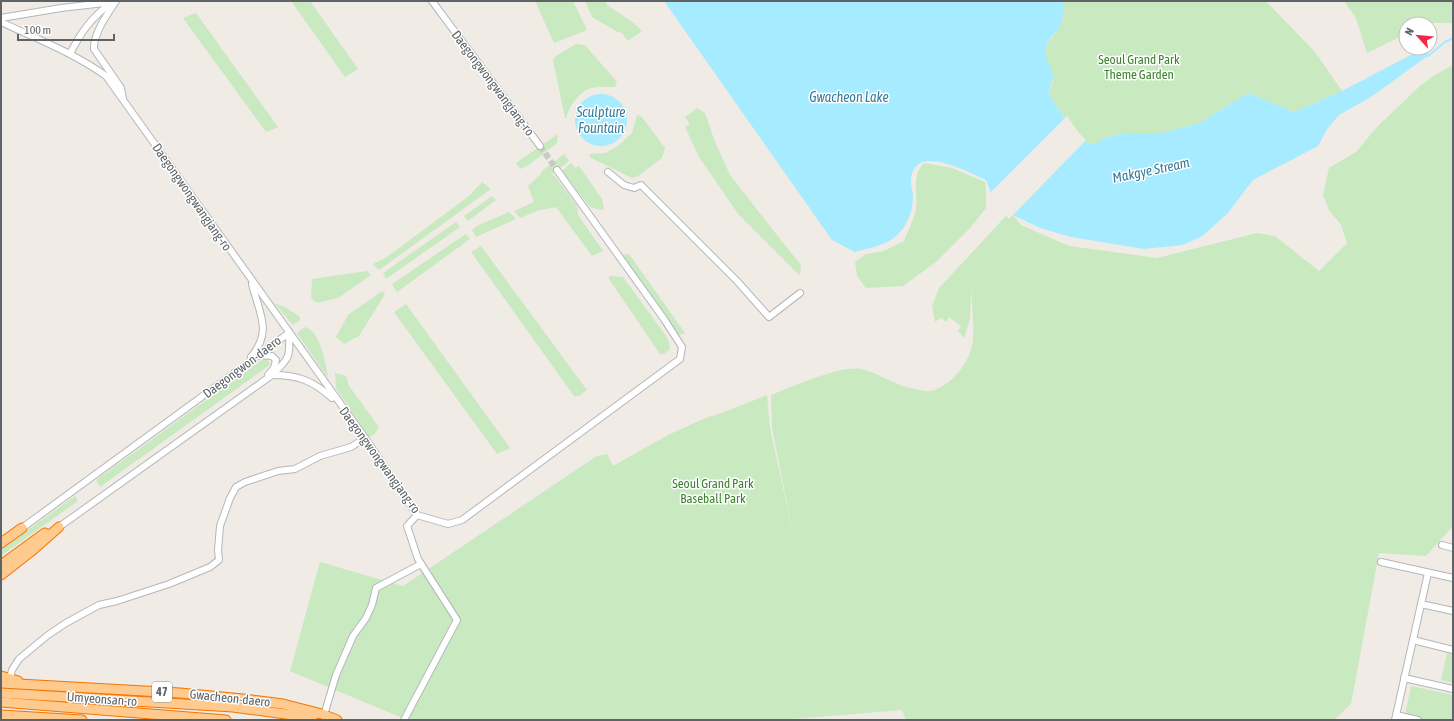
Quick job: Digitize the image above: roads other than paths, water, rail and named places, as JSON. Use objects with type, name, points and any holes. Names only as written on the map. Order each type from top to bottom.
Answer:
[{"type":"highway","points":[[1,565],[47,531],[59,527]]},
{"type":"highway","points":[[1,575],[59,527]]},
{"type":"highway","points":[[1,543],[22,528]]},
{"type":"highway","points":[[1,676],[27,684]]},
{"type":"highway","name":"Gwacheon-daero","points":[[1,683],[180,693],[243,699],[283,704],[323,714],[337,720]]},
{"type":"highway","name":"Umyeonsan-ro","points":[[1,693],[233,707],[300,716],[323,714]]},
{"type":"highway","name":"Umyeonsan-ro","points":[[1,702],[226,720]]},
{"type":"highway","points":[[1,715],[82,720]]},
{"type":"street","points":[[1,18],[116,1]]},
{"type":"street","points":[[70,54],[80,35],[88,24],[103,9],[116,1]]},
{"type":"street","points":[[116,1],[94,42],[94,49],[121,88],[123,100]]},
{"type":"street","name":"Daegongwongwangjang-ro","points":[[432,1],[540,146]]},
{"type":"street","name":"Daegongwongwangjang-ro","points":[[1,22],[70,54],[106,76],[364,438],[417,515],[433,521],[448,524],[462,520],[680,359],[682,347],[664,319],[557,170]]},
{"type":"street","points":[[608,172],[624,185],[634,188],[641,185],[737,281],[769,316],[800,293]]},
{"type":"street","points":[[240,370],[255,353],[263,337],[263,322],[251,280]]},
{"type":"street","name":"Daegongwon-daero","points":[[22,528],[240,370],[257,355],[288,333],[290,353],[284,364],[263,383],[59,527]]},
{"type":"street","points":[[257,355],[272,356],[276,360],[274,368],[263,383]]},
{"type":"street","points":[[272,375],[293,376],[303,379],[316,385],[341,406]]},
{"type":"street","points":[[10,678],[12,670],[18,659],[48,634],[66,623],[99,605],[117,601],[169,584],[210,567],[219,560],[218,550],[220,526],[230,498],[236,487],[245,482],[278,472],[295,470],[320,456],[351,447],[364,438]]},
{"type":"street","points":[[404,720],[457,620],[418,559],[407,526],[417,515]]},
{"type":"street","points":[[1442,545],[1453,548]]},
{"type":"street","points":[[1381,562],[1453,578]]},
{"type":"street","points":[[323,714],[339,669],[353,636],[366,618],[372,605],[376,588],[421,564]]},
{"type":"street","points":[[1418,720],[1396,718],[1428,573]]},
{"type":"street","points":[[1421,604],[1453,611]]},
{"type":"street","points":[[1413,640],[1453,650]]},
{"type":"street","points":[[1404,678],[1453,689]]},
{"type":"water","name":"Gwacheon Lake","points":[[664,1],[1063,1],[1061,25],[1049,40],[1046,48],[1047,59],[1053,74],[1049,92],[1065,118],[1085,141],[1093,144],[1110,136],[1127,133],[1162,133],[1200,123],[1248,93],[1294,112],[1342,91],[1409,56],[1428,56],[1371,97],[1339,115],[1327,129],[1318,146],[1253,180],[1227,214],[1201,237],[1182,245],[1144,249],[1071,237],[1040,228],[1011,214],[991,193],[986,180],[954,166],[941,162],[930,161],[920,163],[914,170],[911,182],[913,197],[912,207],[907,221],[895,237],[884,243],[855,252],[832,240]]},
{"type":"water","name":"Sculpture Fountain","points":[[596,94],[606,94],[620,101],[627,115],[627,125],[620,139],[606,146],[596,146],[586,142],[579,135],[575,125],[575,115],[579,105],[586,98]]},
{"type":"waterway","name":"Makgye Stream","points":[[1438,48],[1453,38]]},
{"type":"tunnel","points":[[540,146],[557,170]]},
{"type":"park label","name":"Seoul Grand Park Theme Garden","points":[[1139,66]]},
{"type":"park label","name":"Seoul Grand Park Baseball Park","points":[[713,490]]}]
